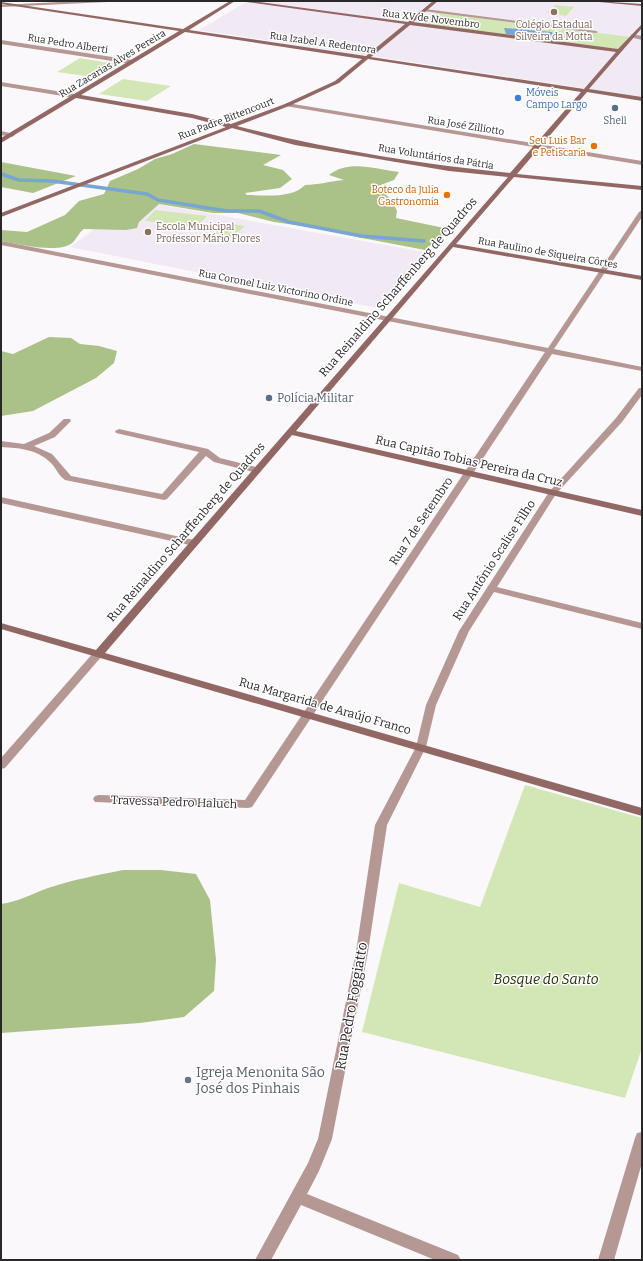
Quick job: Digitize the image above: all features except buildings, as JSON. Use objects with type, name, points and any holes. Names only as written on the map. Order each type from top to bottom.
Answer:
[{"type":"main road","name":"Rua Zacarias Alves Pereira","points":[[1,141],[233,1]]},
{"type":"main road","name":"Rua XV de Novembro","points":[[241,1],[620,51]]},
{"type":"main road","name":"Rua Padre Bittencourt","points":[[1,215],[287,105],[331,86],[436,1]]},
{"type":"main road","points":[[599,1],[642,5]]},
{"type":"main road","name":"Rua Izabel A Redentora","points":[[1,3],[642,99]]},
{"type":"main road","name":"Rua Reinaldino Scharffenberg de Quadros","points":[[98,654],[642,25]]},
{"type":"main road","name":"Rua Voluntários da Pátria","points":[[75,96],[179,113],[295,143],[449,169],[642,188]]},
{"type":"main road","name":"Rua Paulino de Siqueira Côrtes","points":[[452,245],[642,278]]},
{"type":"main road","name":"Rua Capitão Tobias Pereira da Cruz","points":[[290,432],[642,513]]},
{"type":"main road","name":"Rua Margarida de Araújo Franco","points":[[1,626],[642,812]]},
{"type":"street","points":[[1,6],[108,1]]},
{"type":"street","points":[[425,10],[596,32]]},
{"type":"street","points":[[632,36],[642,38]]},
{"type":"street","name":"Rua Pedro Alberti","points":[[1,42],[132,62]]},
{"type":"street","points":[[1,84],[75,96]]},
{"type":"street","name":"Rua José Zilliotto","points":[[287,105],[642,163]]},
{"type":"street","points":[[1,133],[12,135]]},
{"type":"street","name":"Rua 7 de Setembro","points":[[248,804],[642,212]]},
{"type":"street","name":"Rua Coronel Luiz Victorino Ordine","points":[[1,242],[642,369]]},
{"type":"street","name":"Rua Antônio Scalise Filho","points":[[421,748],[431,705],[464,631],[493,588],[553,492],[620,420],[642,390]]},
{"type":"street","points":[[26,446],[52,435],[67,421]]},
{"type":"street","points":[[118,431],[204,451],[217,460],[257,470]]},
{"type":"street","points":[[1,444],[26,446],[51,458],[56,464],[60,474],[68,478],[164,497],[204,451]]},
{"type":"street","points":[[1,500],[194,543]]},
{"type":"street","points":[[493,588],[642,626]]},
{"type":"street","name":"Rua Reinaldino Scharffenberg de Quadros","points":[[1,766],[98,654]]},
{"type":"street","name":"Rua Pedro Foggiatto","points":[[263,1260],[314,1166],[330,1120],[362,952],[381,825],[421,748]]},
{"type":"street","name":"Travessa Pedro Haluch","points":[[99,799],[248,804]]},
{"type":"street","points":[[606,1260],[642,1138]]},
{"type":"street","points":[[298,1197],[453,1260]]},
{"type":"shaded area","points":[[248,1],[618,1],[642,3],[642,97],[199,30]]},
{"type":"shaded area","points":[[134,200],[425,252],[377,308],[70,247]]},
{"type":"green space","points":[[555,5],[574,7],[566,16],[547,13]]},
{"type":"green space","points":[[437,12],[630,37],[618,50],[421,25]]},
{"type":"green space","points":[[80,58],[115,64],[92,77],[57,72]]},
{"type":"green space","points":[[123,79],[171,86],[147,101],[99,94]]},
{"type":"green space","points":[[194,144],[281,155],[263,165],[283,170],[292,179],[280,188],[245,193],[247,195],[269,196],[285,194],[293,192],[305,185],[344,180],[329,175],[345,167],[362,166],[399,172],[394,180],[378,186],[385,190],[384,193],[392,200],[397,211],[396,218],[449,229],[425,250],[362,238],[330,230],[274,222],[238,213],[213,213],[159,204],[139,222],[137,228],[126,230],[84,229],[72,243],[58,248],[27,246],[1,241],[1,230],[27,232],[65,215],[79,201],[104,194],[110,181],[138,169],[155,159],[172,154]]},
{"type":"green space","points":[[1,162],[76,176],[33,193],[1,187]]},
{"type":"green space","points":[[155,210],[207,216],[197,227],[145,221]]},
{"type":"green space","points":[[226,223],[245,226],[228,241],[209,238]]},
{"type":"green space","points":[[49,337],[71,338],[80,344],[99,346],[117,351],[114,363],[96,378],[33,411],[1,416],[1,351],[13,354]]},
{"type":"green space","name":"Bosque do Santo","points":[[525,785],[642,818],[642,1048],[625,1098],[362,1032],[399,883],[480,907]]},
{"type":"green space","points":[[123,870],[161,870],[196,874],[210,900],[216,960],[214,991],[184,1017],[140,1023],[1,1033],[1,904],[19,900],[48,888]]},
{"type":"water","points":[[504,28],[552,32],[555,37],[550,37],[546,33],[530,37],[506,34]]},
{"type":"waterway","points":[[1,174],[19,180],[52,181],[147,194],[158,200],[227,211],[259,211],[289,222],[361,236],[424,241]]},
{"type":"place","name":"Colégio Estadual Silveira da Motta","points":[[554,12]]},
{"type":"place","name":"Móveis Campo Largo","points":[[518,98]]},
{"type":"place","name":"Shell","points":[[615,108]]},
{"type":"place","name":"Seu Luis Bar e Petiscaria","points":[[594,146]]},
{"type":"place","name":"Boteco da Julia Gastronomia","points":[[447,195]]},
{"type":"place","name":"Escola Municipal Professor Mário Flores","points":[[148,232]]},
{"type":"place","name":"Polícia Militar","points":[[269,398]]},
{"type":"place","name":"Igreja Menonita São José dos Pinhais","points":[[188,1080]]}]
